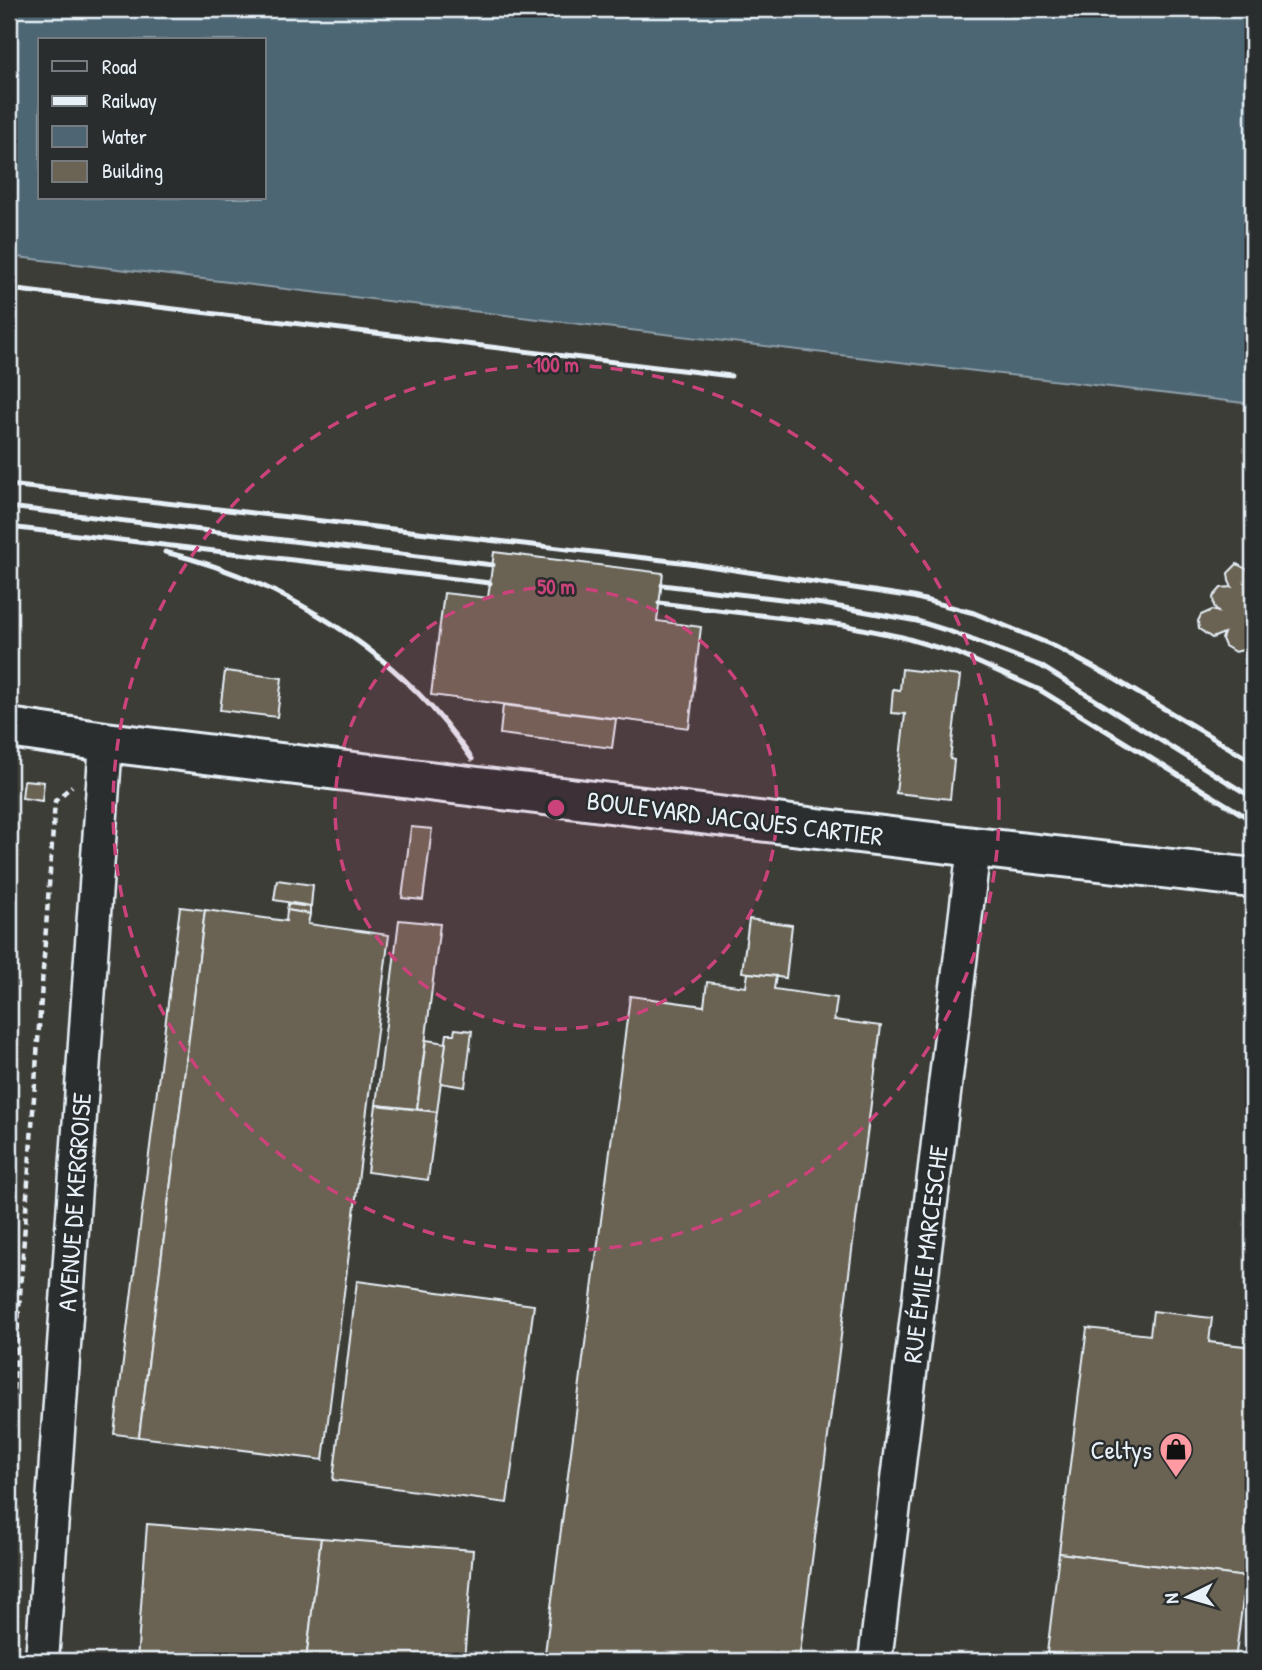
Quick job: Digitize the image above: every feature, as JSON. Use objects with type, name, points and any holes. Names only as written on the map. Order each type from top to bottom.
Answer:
[{"type":"street","name":"BOULEVARD JACQUES CARTIER","points":[[9,728],[105,750],[1253,878]]},
{"type":"street","name":"AVENUE DE KERGROISE","points":[[42,1661],[105,750]]},
{"type":"street","name":"RUE ÉMILE MARCESCHE","points":[[875,1661],[974,847]]},
{"type":"path","points":[[9,1450],[55,801],[105,750]]},
{"type":"shaded area","points":[[9,256],[1253,404],[1253,1661],[9,1661]]},
{"type":"water","points":[[9,9],[1253,9],[1253,404],[9,256]]},
{"type":"building","points":[[494,552],[663,573],[657,621],[701,627],[689,728],[431,695],[444,593],[488,598]]},
{"type":"building","points":[[1237,564],[1253,573],[1253,663],[1249,661],[1246,653],[1249,646],[1235,652],[1225,646],[1222,639],[1224,633],[1212,638],[1199,629],[1198,621],[1201,615],[1212,610],[1218,612],[1213,597],[1221,588],[1232,587],[1228,573]]},
{"type":"building","points":[[902,669],[960,676],[950,759],[954,760],[950,799],[896,793],[905,714],[891,713],[893,689],[900,690]]},
{"type":"building","points":[[225,671],[282,678],[277,717],[220,710]]},
{"type":"building","points":[[503,705],[616,719],[612,748],[500,734]]},
{"type":"building","points":[[24,780],[44,782],[42,801],[22,798]]},
{"type":"building","points":[[411,827],[432,829],[423,900],[402,898]]},
{"type":"building","points":[[277,880],[313,885],[311,906],[274,900]]},
{"type":"building","points":[[288,904],[310,907],[310,914],[287,910]]},
{"type":"building","points":[[180,907],[205,910],[139,1437],[114,1434]]},
{"type":"building","points":[[205,910],[286,921],[287,910],[310,914],[308,924],[389,935],[323,1460],[139,1437]]},
{"type":"building","points":[[749,919],[792,925],[786,978],[742,972]]},
{"type":"building","points":[[399,920],[440,924],[417,1109],[376,1105]]},
{"type":"building","points":[[748,973],[776,976],[774,989],[837,998],[834,1020],[881,1026],[799,1661],[544,1661],[630,996],[704,1006],[707,982],[746,987]]},
{"type":"building","points":[[455,1029],[472,1031],[465,1087],[440,1083],[447,1034],[454,1034]]},
{"type":"building","points":[[426,1040],[446,1043],[437,1112],[417,1109]]},
{"type":"building","points":[[376,1105],[437,1112],[428,1180],[367,1172]]},
{"type":"building","points":[[357,1281],[534,1305],[507,1503],[333,1480]]},
{"type":"building","points":[[1153,1311],[1212,1318],[1209,1342],[1253,1347],[1253,1596],[1243,1595],[1246,1577],[1059,1553],[1087,1328],[1150,1335]]},
{"type":"building","points":[[147,1524],[321,1538],[306,1661],[137,1661]]},
{"type":"building","points":[[321,1538],[473,1550],[464,1661],[306,1661]]},
{"type":"building","points":[[1059,1553],[1246,1577],[1235,1661],[1109,1661],[1047,1653]]},
{"type":"railway","points":[[9,289],[731,376]]},
{"type":"railway","points":[[9,485],[689,563],[913,597],[974,613],[1052,645],[1113,678],[1253,762]]},
{"type":"railway","points":[[9,507],[493,565]]},
{"type":"railway","points":[[9,527],[490,583]]},
{"type":"railway","points":[[165,552],[200,562],[268,588],[333,624],[392,668],[418,693],[447,725],[472,759]]},
{"type":"railway","points":[[662,585],[823,604],[917,621],[949,631],[1041,666],[1253,798]]},
{"type":"railway","points":[[659,603],[843,625],[902,637],[959,654],[1040,690],[1253,821]]},
{"type":"place","name":"Celtys","points":[[1176,1479]]}]
